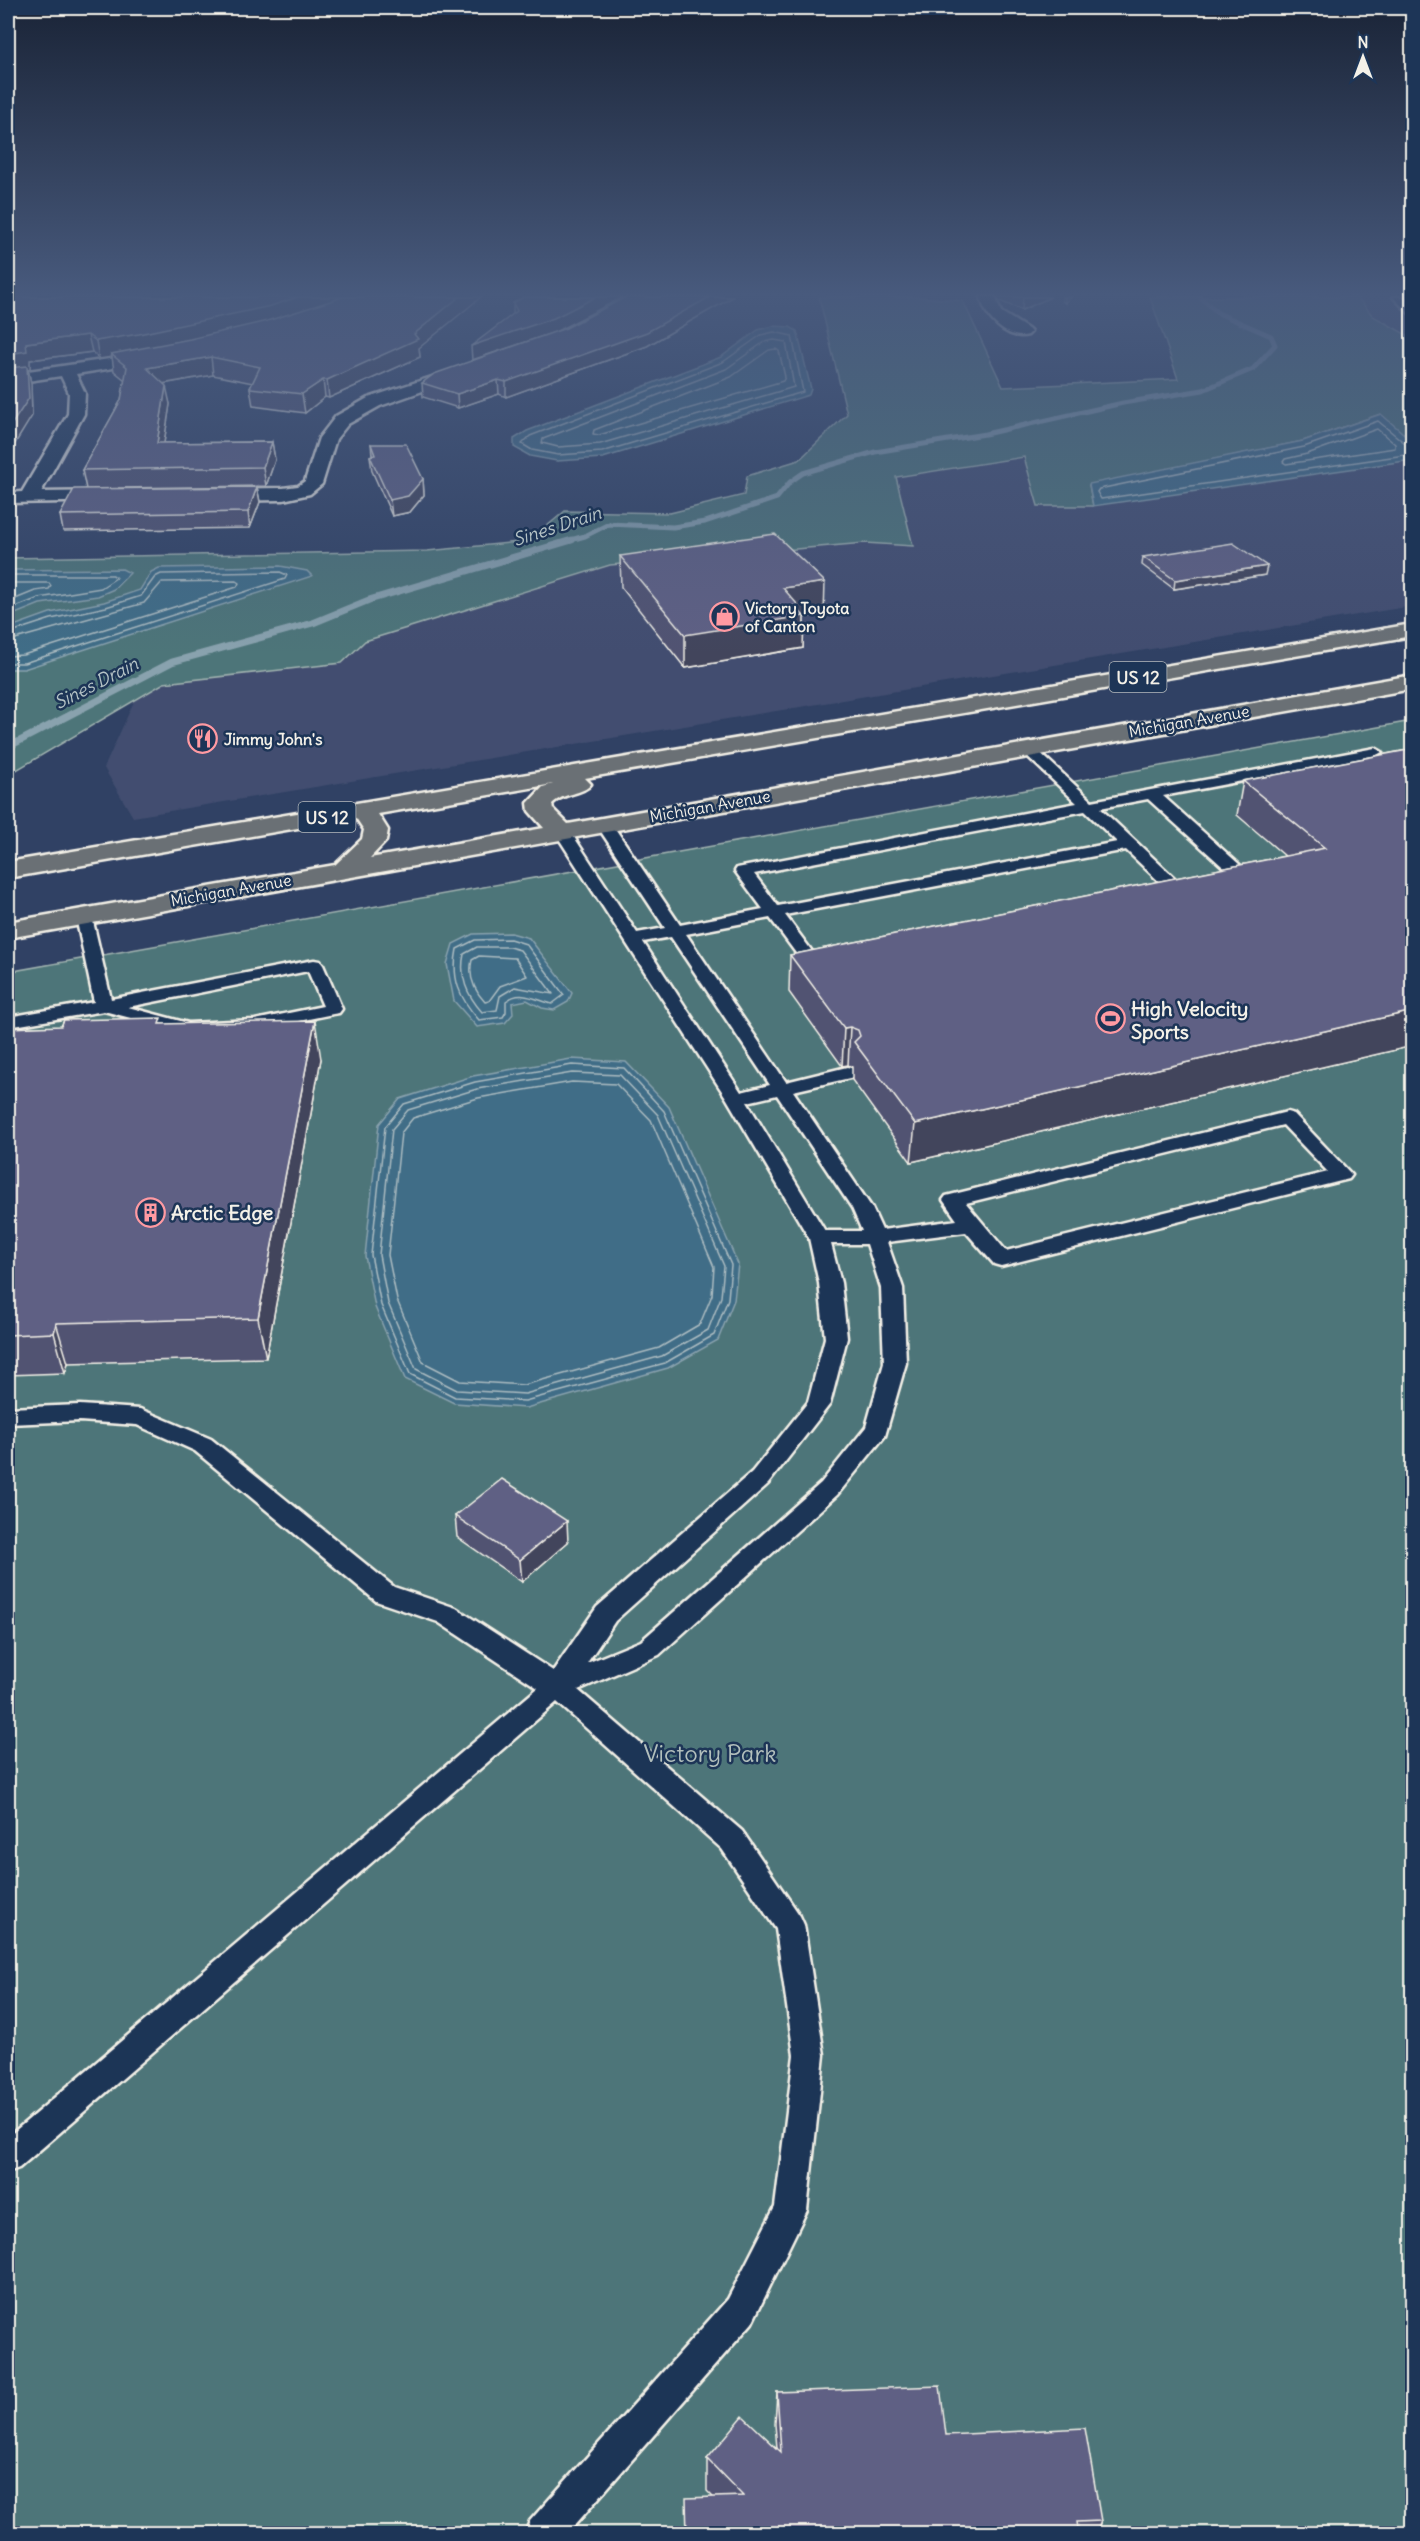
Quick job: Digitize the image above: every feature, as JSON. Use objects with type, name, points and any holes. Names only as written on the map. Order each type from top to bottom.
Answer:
[{"type":"main road","name":"US 12","points":[[8,870],[1413,630]]},
{"type":"main road","name":"Michigan Avenue","points":[[8,930],[1413,682]]},
{"type":"main road","points":[[562,831],[541,811],[540,804],[551,792],[591,781],[829,741],[841,728]]},
{"type":"main road","points":[[344,870],[374,841],[376,830],[364,811]]},
{"type":"street","points":[[28,498],[75,416]]},
{"type":"street","points":[[202,495],[283,494],[304,490],[313,484],[328,438],[342,420],[350,416]]},
{"type":"street","points":[[8,498],[132,496]]},
{"type":"lane","points":[[1029,750],[1178,890]]},
{"type":"lane","points":[[1151,794],[1244,877],[813,964],[743,871],[1151,794],[1375,752]]},
{"type":"lane","points":[[557,1687],[650,1648],[829,1489],[878,1430],[896,1363],[892,1288],[875,1237],[862,1208],[604,824]]},
{"type":"lane","points":[[8,2157],[557,1687],[606,1614],[760,1478],[819,1404],[836,1338],[830,1283],[819,1238],[736,1099],[562,831]]},
{"type":"lane","points":[[633,939],[1130,844]]},
{"type":"lane","points":[[84,917],[104,1006]]},
{"type":"lane","points":[[8,1022],[104,1006],[314,965],[333,1009],[255,1025],[188,1028],[104,1006]]},
{"type":"lane","points":[[736,1099],[847,1073]]},
{"type":"lane","points":[[1287,1118],[1342,1175],[1001,1259],[971,1225],[953,1200],[1287,1118]]},
{"type":"lane","points":[[819,1238],[875,1237],[971,1225]]},
{"type":"lane","points":[[8,1416],[80,1413],[140,1418],[203,1445],[385,1594],[447,1616],[557,1687],[732,1840],[790,1925],[809,2055],[791,2210],[740,2311],[543,2534]]},
{"type":"shaded area","points":[[1203,416],[1412,416],[1412,606],[133,817],[104,768],[146,675],[852,472]]},
{"type":"green space","points":[[845,416],[1375,416],[1303,441],[1089,485],[1093,506],[1038,506],[1024,457],[896,477],[913,546],[865,543],[610,565],[365,641],[342,663],[164,683],[8,775],[8,558],[427,551],[529,541],[565,511],[670,513],[744,495],[747,476],[799,460]]},
{"type":"green space","points":[[1382,416],[1412,416],[1412,432],[1403,433]]},
{"type":"green space","name":"Victory Park","points":[[1412,721],[1412,2533],[8,2534],[8,972]]},
{"type":"water","points":[[567,416],[742,416],[603,458],[557,461],[530,456],[514,447],[514,439],[527,431]]},
{"type":"water","points":[[1376,416],[1383,416],[1412,441],[1412,460],[1093,506],[1089,484],[1303,441]]},
{"type":"water","points":[[280,566],[307,571],[312,576],[24,669],[8,669],[8,628],[50,613],[104,602],[140,590],[151,572],[159,568]]},
{"type":"water","points":[[122,569],[130,573],[114,589],[98,596],[40,604],[8,617],[8,570]]},
{"type":"water","points":[[511,933],[529,938],[572,993],[568,1002],[554,1010],[542,1008],[527,1000],[512,1003],[513,1014],[505,1023],[477,1027],[454,1001],[447,964],[453,944],[473,934]]},
{"type":"water","points":[[571,1059],[626,1062],[669,1107],[738,1264],[734,1300],[718,1340],[668,1368],[526,1408],[454,1403],[405,1379],[375,1307],[365,1256],[379,1124],[400,1099],[473,1076]]},
{"type":"building","points":[[8,416],[17,416],[8,430]]},
{"type":"building","points":[[112,416],[161,416],[157,443],[272,442],[263,467],[82,470]]},
{"type":"building","points":[[371,444],[406,444],[423,479],[408,496],[390,500],[370,456],[375,455]]},
{"type":"building","points":[[257,487],[248,512],[60,515],[74,489]]},
{"type":"building","points":[[775,534],[825,582],[783,588],[798,605],[794,606],[804,616],[685,635],[620,556]]},
{"type":"building","points":[[1233,543],[1267,566],[1175,580],[1143,557]]},
{"type":"building","name":"High Velocity Sports","points":[[1413,749],[1413,1011],[915,1124],[854,1042],[860,1036],[858,1030],[850,1027],[844,1028],[790,955],[1325,848],[1243,781]]},
{"type":"building","name":"Arctic Edge","points":[[161,1018],[159,1024],[315,1021],[258,1318],[56,1323],[54,1333],[8,1335],[8,1028],[61,1026],[64,1020]]},
{"type":"building","points":[[502,1479],[567,1521],[520,1560],[455,1516]]},
{"type":"building","points":[[940,2386],[946,2435],[1085,2428],[1101,2521],[1077,2522],[1079,2534],[687,2534],[686,2498],[743,2496],[707,2459],[743,2416],[781,2452],[777,2392]]},
{"type":"waterway","name":"Sines Drain","points":[[567,541],[585,536],[609,524],[673,527],[705,522],[777,498],[790,482],[803,473],[875,452],[985,434],[1067,416]]},
{"type":"waterway","name":"Sines Drain","points":[[8,747],[172,662],[313,623],[369,600],[572,540]]},
{"type":"place","name":"Victory Toyota of Canton","points":[[724,617]]},
{"type":"place","name":"Jimmy John's","points":[[203,739]]},
{"type":"place","name":"High Velocity Sports","points":[[1110,1019]]},
{"type":"place","name":"Arctic Edge","points":[[150,1212]]}]
